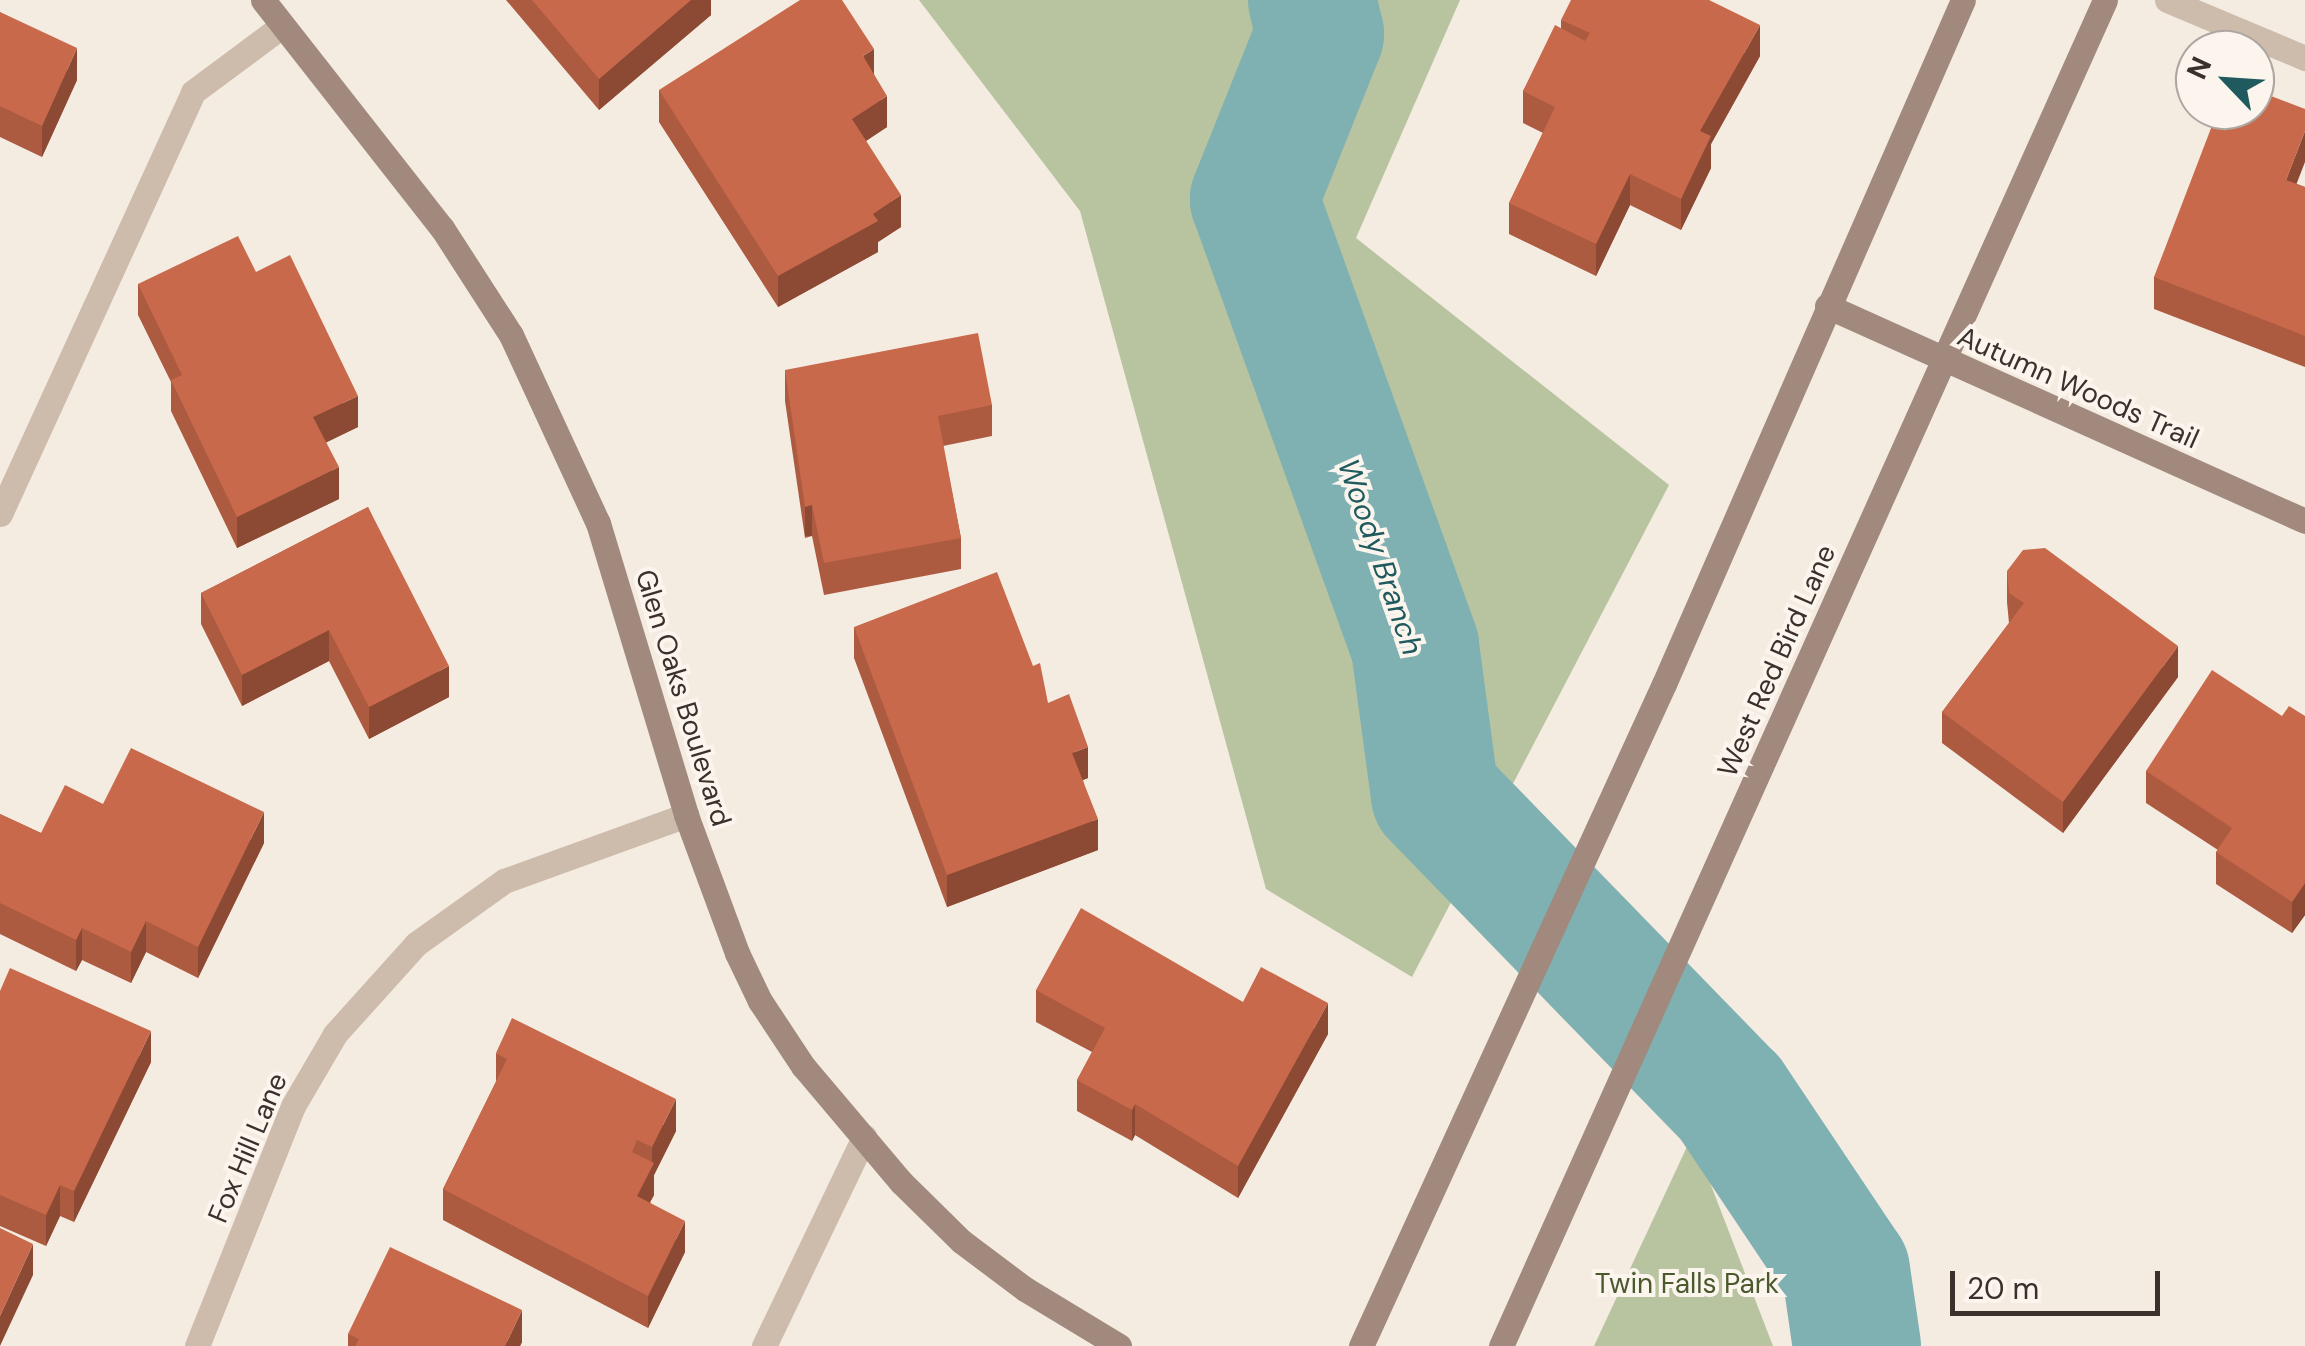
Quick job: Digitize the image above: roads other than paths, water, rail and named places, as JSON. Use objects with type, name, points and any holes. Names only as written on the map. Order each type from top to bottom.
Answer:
[{"type":"main road","name":"Glen Oaks Boulevard","points":[[262,0],[442,228],[511,335],[598,523],[686,816],[737,953],[760,1000],[803,1066],[901,1182],[961,1241],[1025,1289],[1120,1346]]},
{"type":"main road","points":[[1361,1346],[1664,684],[1963,0]]},
{"type":"main road","name":"West Red Bird Lane","points":[[1501,1346],[2105,0]]},
{"type":"main road","name":"Autumn Woods Trail","points":[[1827,306],[2305,520]]},
{"type":"street","points":[[2167,0],[2305,58]]},
{"type":"street","points":[[0,514],[193,92],[282,26]]},
{"type":"street","name":"Fox Hill Lane","points":[[197,1346],[293,1106],[335,1034],[416,944],[504,881],[686,816]]},
{"type":"street","points":[[764,1346],[864,1138]]},
{"type":"waterway","name":"Woody Branch","points":[[1312,0],[1320,34],[1254,199],[1415,647],[1435,795],[1730,1098],[1846,1271],[1857,1346]]},
{"type":"park label","name":"Twin Falls Park","points":[[1687,1284]]}]
